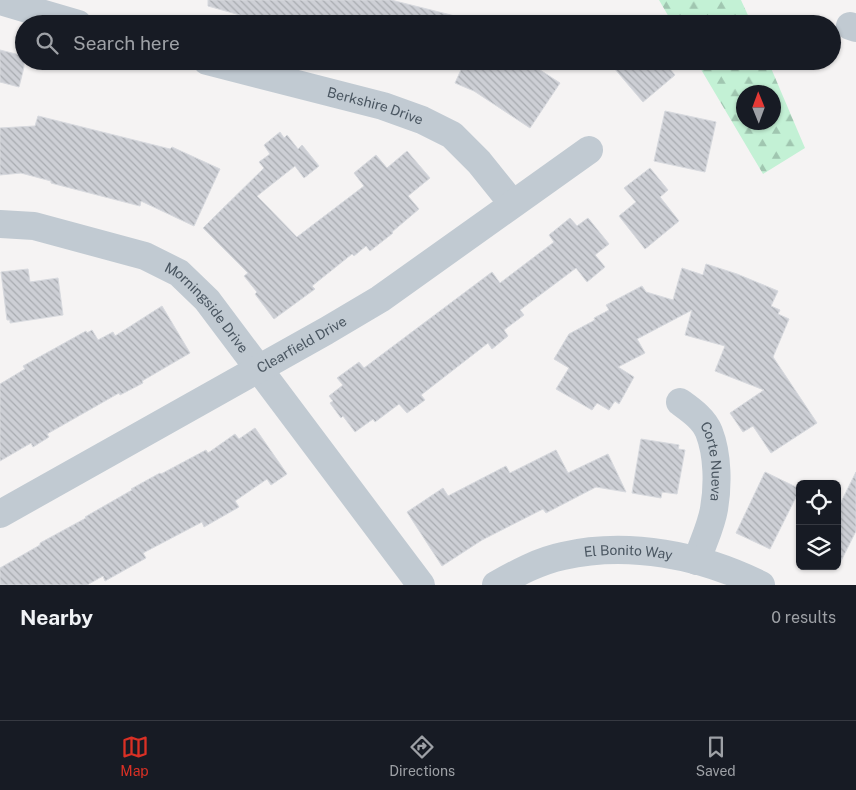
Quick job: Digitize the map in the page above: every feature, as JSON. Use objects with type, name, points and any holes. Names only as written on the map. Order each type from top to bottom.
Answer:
[{"type":"street","points":[[0,1],[47,15]]},
{"type":"street","name":"Berkshire Drive","points":[[242,70],[383,106],[422,120],[452,135],[479,162],[512,203]]},
{"type":"street","name":"Clearfield Drive","points":[[0,514],[380,299],[588,150]]},
{"type":"street","name":"Morningside Drive","points":[[0,224],[34,226],[145,256],[179,273],[207,300],[421,585]]},
{"type":"street","name":"Corte Nueva","points":[[680,402],[697,415],[709,432],[715,455],[714,510],[697,561]]},
{"type":"street","name":"El Bonito Way","points":[[496,585],[520,571],[563,556],[609,550],[652,551],[697,561],[744,576],[761,585]]},
{"type":"green space","points":[[659,0],[741,0],[748,15],[668,15]]},
{"type":"green space","points":[[701,70],[772,70],[778,85],[736,85],[736,128]]},
{"type":"green space","points":[[781,92],[805,148],[763,174],[737,130],[781,130]]},
{"type":"building","points":[[208,0],[391,0],[451,15],[240,15],[208,6]]},
{"type":"building","points":[[0,50],[15,54],[15,70],[23,70],[19,87],[0,82]]},
{"type":"building","points":[[461,70],[540,70],[560,83],[530,128],[474,91],[455,83]]},
{"type":"building","points":[[616,70],[671,70],[675,75],[643,102]]},
{"type":"building","points":[[665,111],[716,122],[705,172],[654,161]]},
{"type":"building","points":[[38,116],[170,149],[172,147],[220,169],[194,226],[141,201],[140,206],[51,183],[51,181],[21,173],[0,175],[0,128],[35,126]]},
{"type":"building","points":[[280,132],[284,138],[287,135],[298,149],[302,145],[319,166],[304,178],[295,166],[257,196],[297,237],[364,186],[354,173],[376,155],[387,168],[407,151],[430,178],[408,196],[419,209],[393,233],[370,251],[366,246],[354,256],[352,254],[312,286],[315,289],[274,319],[255,294],[257,292],[244,276],[248,273],[203,228],[264,168],[259,162],[270,154],[264,145]]},
{"type":"building","points":[[650,168],[668,190],[660,197],[679,221],[645,249],[619,216],[636,202],[624,188]]},
{"type":"building","points":[[570,218],[577,226],[588,218],[609,244],[595,255],[605,267],[587,282],[576,268],[520,310],[524,315],[504,330],[508,336],[492,349],[488,343],[421,395],[425,400],[407,413],[399,404],[375,422],[373,419],[355,432],[343,416],[341,418],[330,403],[333,401],[329,396],[343,385],[337,378],[359,362],[364,368],[492,272],[500,283],[554,242],[549,235]]},
{"type":"building","points":[[706,264],[737,274],[778,291],[771,306],[780,310],[778,314],[789,319],[773,357],[817,423],[771,453],[753,426],[743,432],[730,413],[764,390],[715,371],[725,346],[685,335],[692,310],[637,339],[645,353],[618,367],[634,377],[619,404],[615,401],[609,410],[597,403],[592,410],[556,389],[569,368],[554,359],[569,334],[609,310],[606,305],[642,286],[646,292],[673,300],[682,268],[703,275]]},
{"type":"building","points":[[28,269],[30,282],[58,278],[63,315],[10,323],[10,320],[7,320],[1,272]]},
{"type":"building","points":[[162,306],[190,353],[142,381],[143,383],[120,395],[119,393],[47,434],[49,437],[33,447],[31,443],[0,461],[0,384],[25,369],[23,366],[86,331],[87,333],[92,330],[98,340],[113,332],[115,336]]},
{"type":"building","points":[[255,428],[287,474],[271,485],[267,479],[235,501],[239,507],[204,527],[202,522],[143,553],[146,558],[105,581],[103,576],[87,585],[0,585],[0,568],[40,545],[40,543],[86,518],[160,473],[206,450],[208,453],[235,434],[239,439]]},
{"type":"building","points":[[641,439],[679,445],[678,449],[685,450],[677,494],[662,492],[661,498],[632,493]]},
{"type":"building","points":[[556,450],[568,473],[608,454],[626,492],[596,487],[546,513],[543,509],[482,540],[442,566],[407,512],[443,488],[448,496],[506,466],[510,473]]},
{"type":"building","points":[[765,472],[796,487],[796,497],[770,549],[736,533]]},
{"type":"building","points":[[856,472],[856,531],[841,561],[841,525],[841,502]]}]
